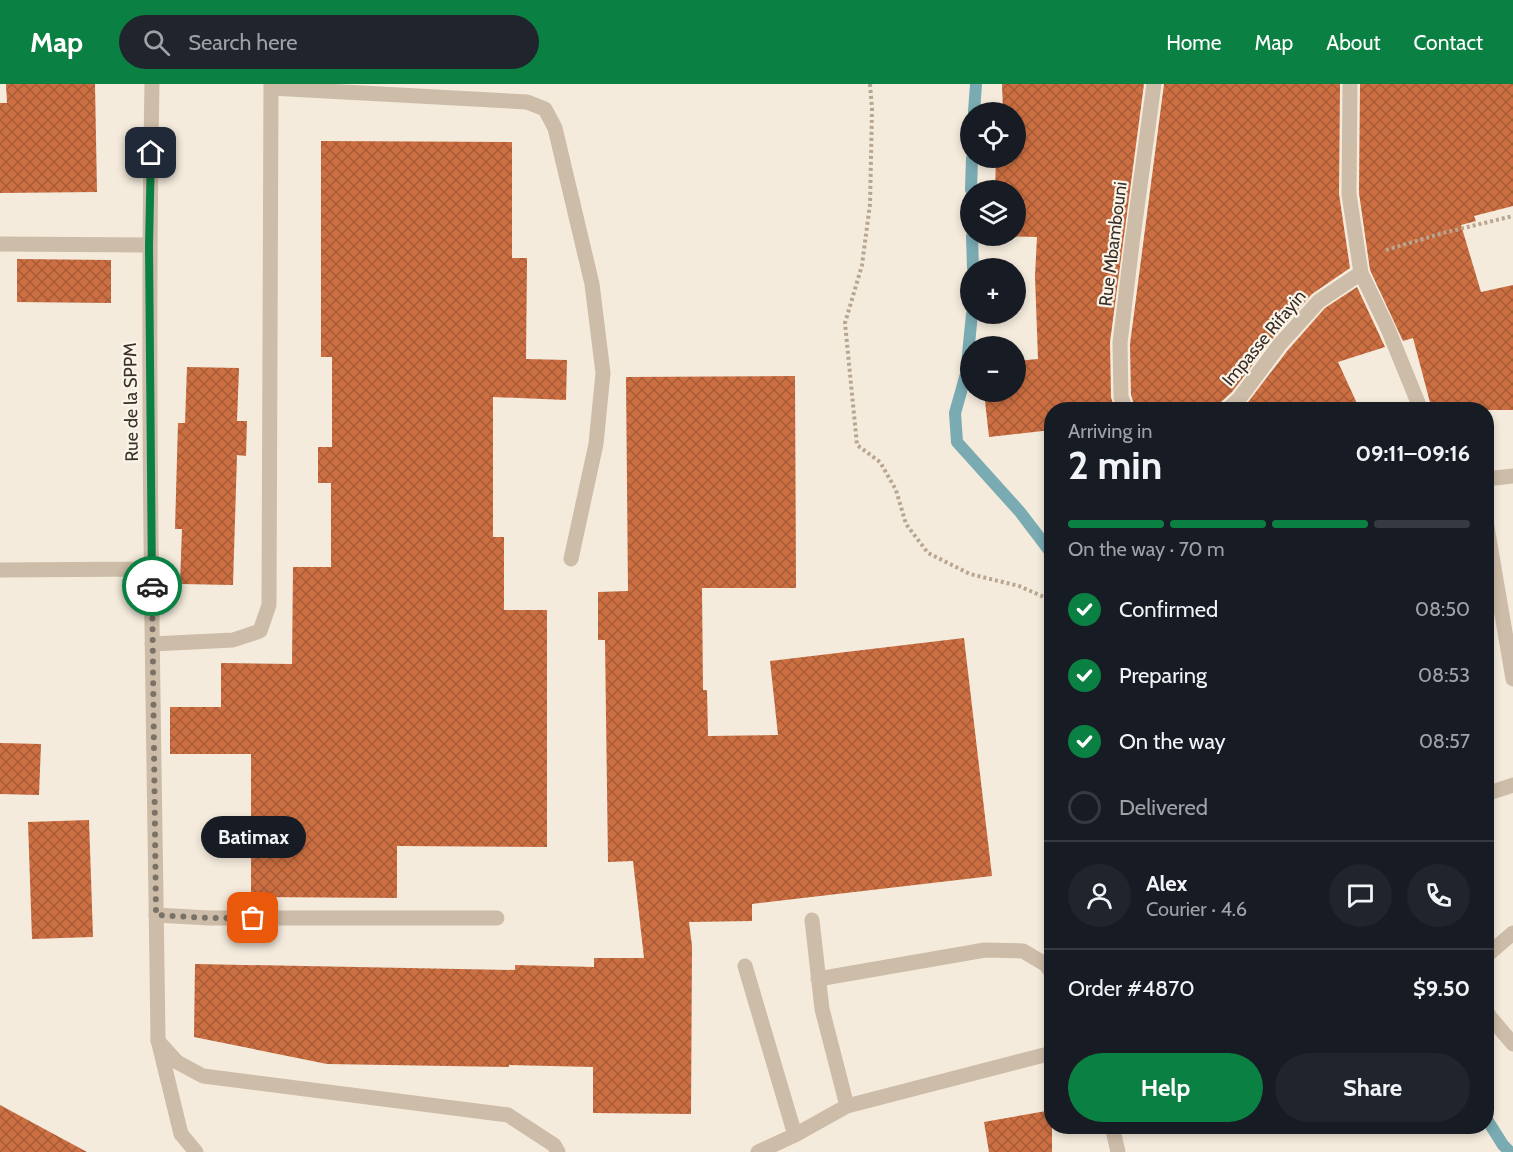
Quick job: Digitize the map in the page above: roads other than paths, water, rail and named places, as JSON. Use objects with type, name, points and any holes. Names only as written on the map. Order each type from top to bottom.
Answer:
[{"type":"street","name":"Rue de la SPPM","points":[[152,84],[149,245],[158,1041],[181,1134],[196,1152]]},
{"type":"street","name":"Rue Mbambouni","points":[[1123,402],[1120,343],[1154,84]]},
{"type":"street","points":[[1350,84],[1349,194],[1361,273],[1388,329],[1418,402]]},
{"type":"street","points":[[152,644],[233,640],[260,631],[269,605],[271,86],[526,102],[545,109],[555,128],[592,284],[603,373],[597,444],[571,559]]},
{"type":"street","points":[[0,244],[149,245]]},
{"type":"street","name":"Impasse Rifayin","points":[[1236,402],[1280,344],[1319,302],[1361,273]]},
{"type":"street","points":[[1494,478],[1513,476]]},
{"type":"street","points":[[0,570],[152,568]]},
{"type":"street","points":[[1494,568],[1513,679]]},
{"type":"street","points":[[1494,791],[1513,785]]},
{"type":"street","points":[[156,915],[220,918],[497,918]]},
{"type":"street","points":[[812,920],[822,1009],[847,1106]]},
{"type":"street","points":[[1494,949],[1513,933]]},
{"type":"street","points":[[818,979],[985,950],[1023,951],[1044,963]]},
{"type":"street","points":[[745,966],[795,1135]]},
{"type":"street","points":[[1494,1022],[1513,1044]]},
{"type":"street","points":[[158,1041],[177,1062],[203,1076],[508,1115],[554,1145],[558,1152]]},
{"type":"street","points":[[758,1152],[795,1135],[847,1106],[1044,1055]]},
{"type":"street","points":[[1114,1134],[1118,1152]]},
{"type":"waterway","points":[[975,102],[976,84]]},
{"type":"waterway","points":[[971,180],[972,168]]},
{"type":"waterway","points":[[972,246],[973,258]]},
{"type":"waterway","points":[[971,324],[966,374],[955,413],[957,442],[1020,512],[1044,544]]},
{"type":"waterway","points":[[1494,1131],[1510,1152]]},
{"type":"place","name":"Batimax","points":[[253,918]]}]
